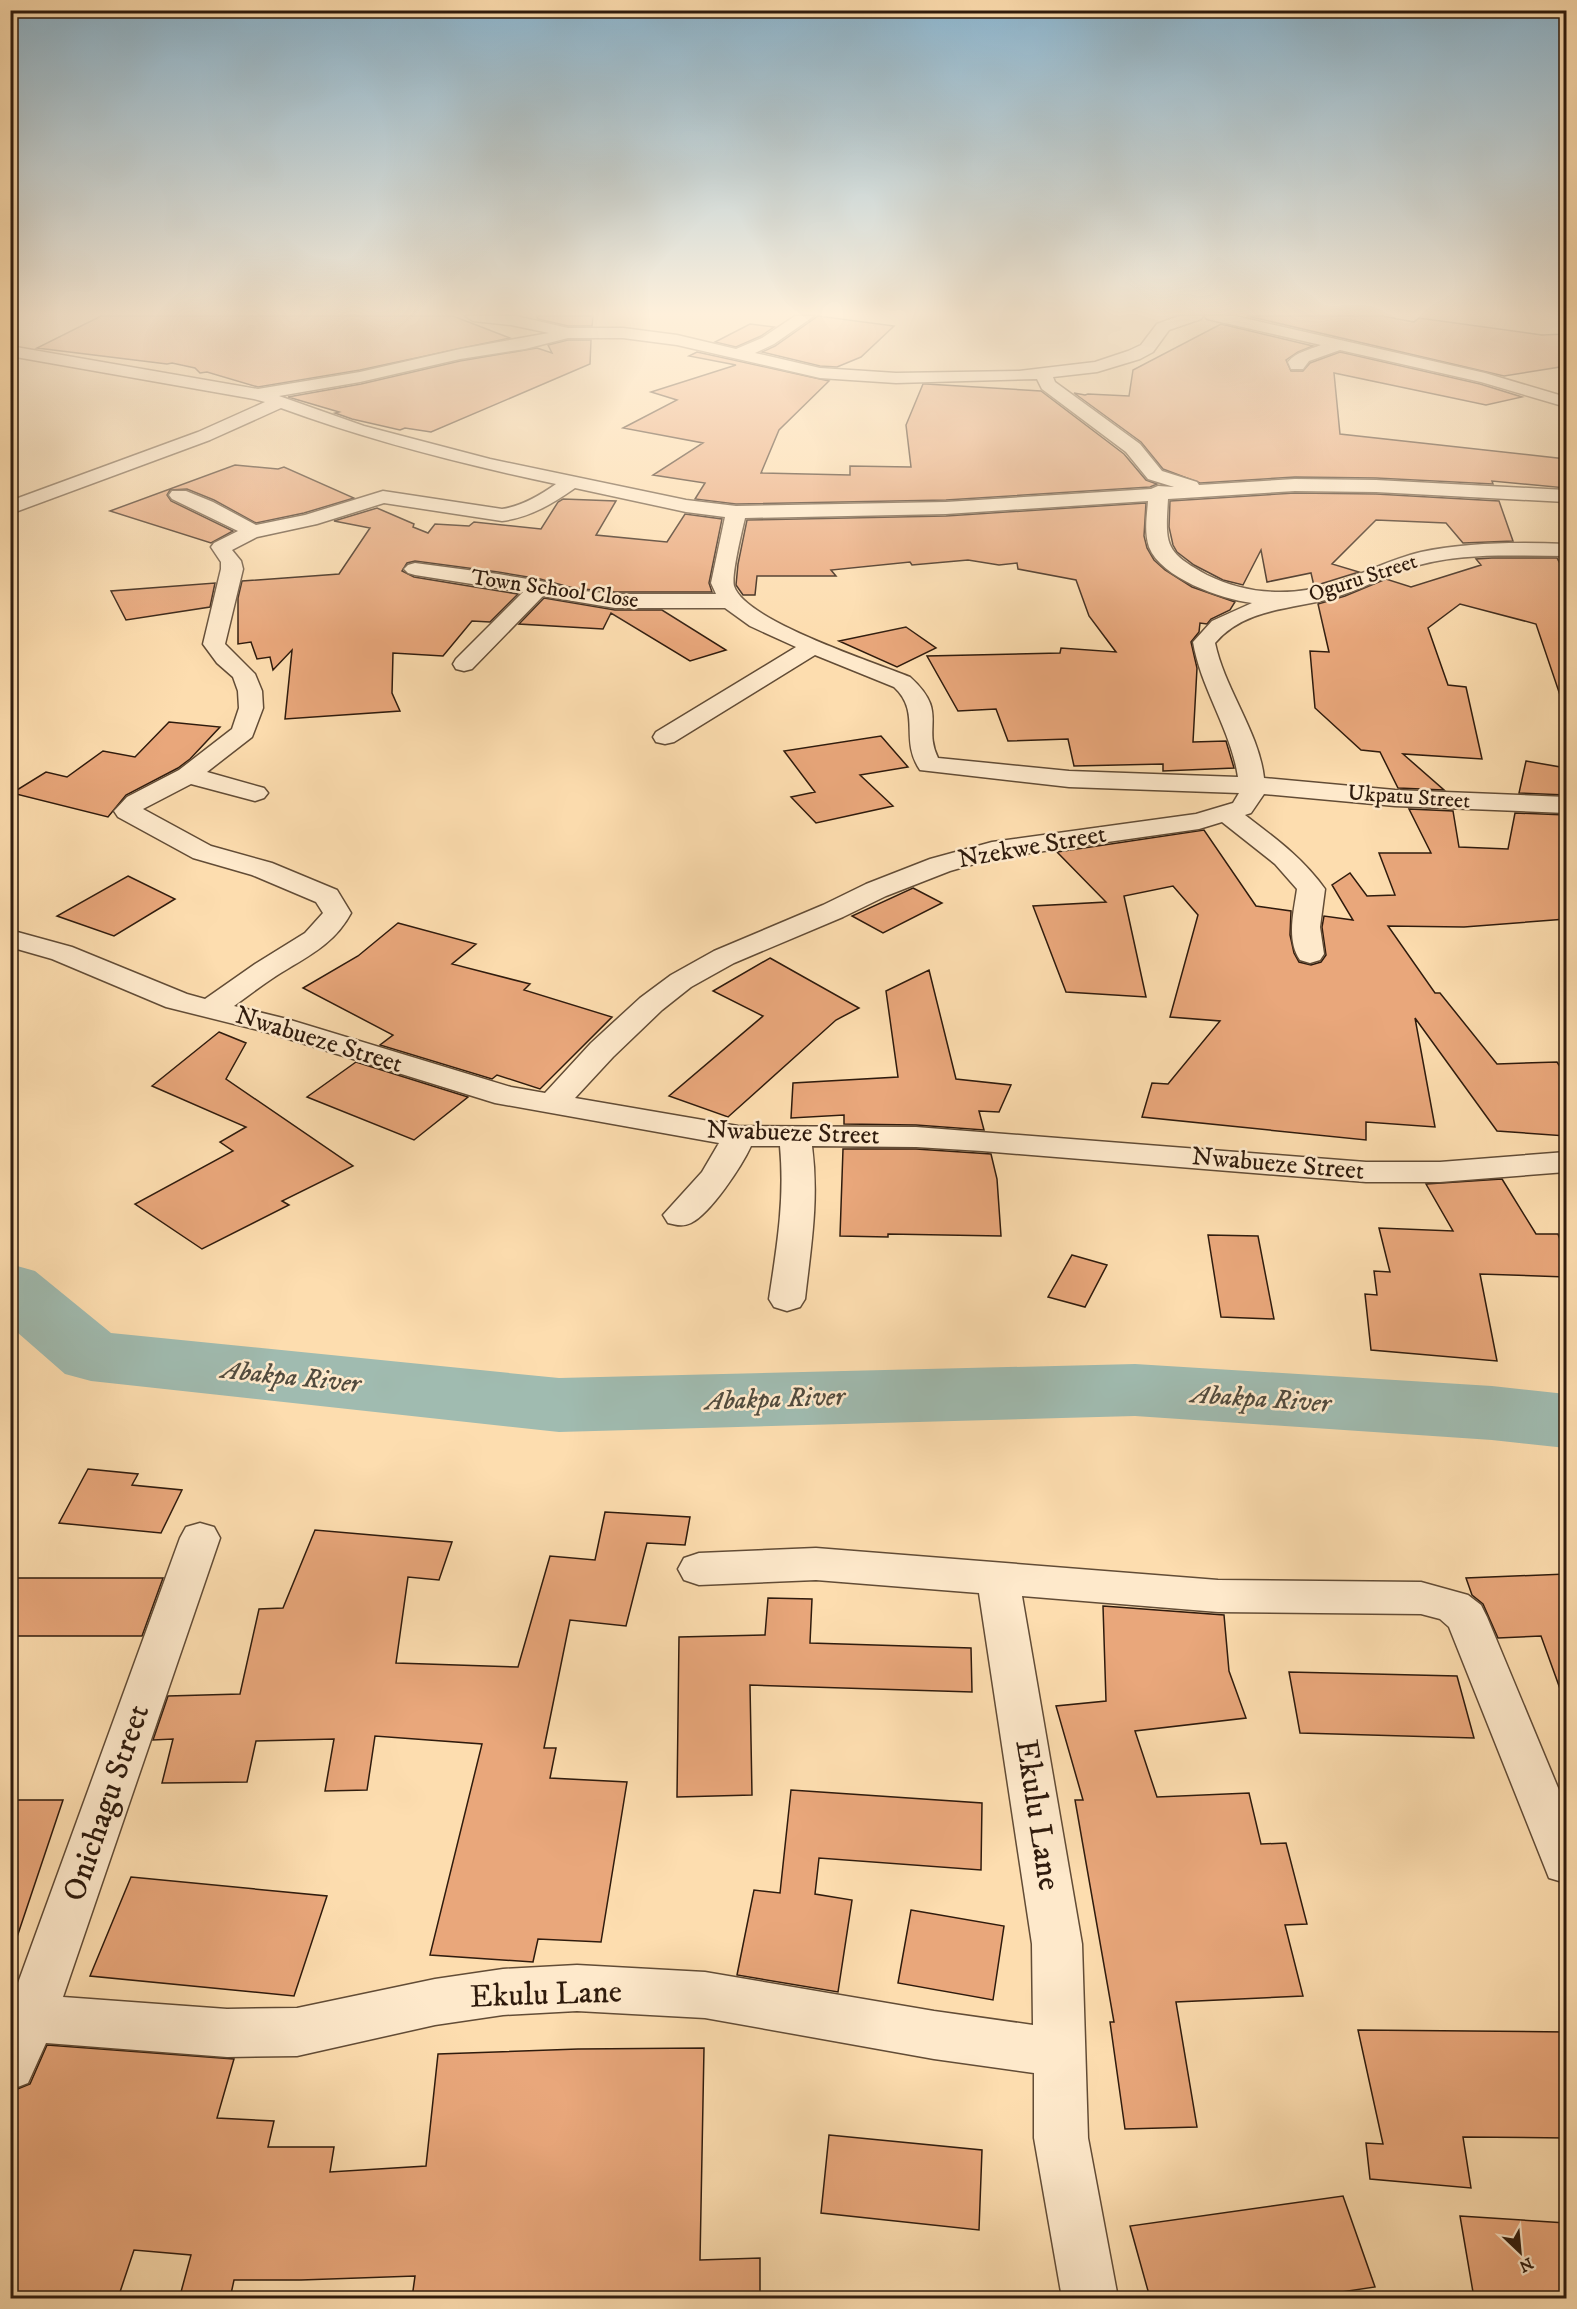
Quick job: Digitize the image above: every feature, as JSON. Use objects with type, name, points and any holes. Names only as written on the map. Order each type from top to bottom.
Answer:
[{"type":"street","points":[[10,507],[204,436],[231,424]]},
{"type":"street","points":[[341,424],[488,464],[686,506],[735,512],[946,507],[1295,485],[1376,486],[1566,496]]},
{"type":"street","points":[[1100,424],[1133,448],[1155,476],[1179,481],[1197,490]]},
{"type":"street","points":[[212,1008],[323,933],[332,925],[337,913],[327,896],[262,869],[202,852],[127,811],[136,802],[188,775],[243,732],[251,708],[250,691],[243,674],[225,658],[214,644],[232,569],[231,561],[221,547],[253,531],[273,529],[310,520],[383,497],[502,515],[513,514],[532,509],[573,481]]},
{"type":"street","name":"Oguru Street","points":[[1158,492],[1155,524],[1157,538],[1165,558],[1217,588],[1234,594],[1285,600],[1325,593],[1402,564],[1453,553],[1566,550]]},
{"type":"street","points":[[179,495],[206,506],[253,531]]},
{"type":"street","points":[[735,512],[722,584],[730,601],[758,621],[814,646]]},
{"type":"street","name":"Town School Close","points":[[415,569],[540,587],[573,596],[615,601],[730,601]]},
{"type":"street","points":[[464,664],[540,587]]},
{"type":"street","points":[[1252,785],[1245,755],[1208,661],[1204,642],[1209,635],[1241,613],[1285,600]]},
{"type":"street","points":[[665,737],[814,646]]},
{"type":"street","name":"Ukpatu Street","points":[[814,646],[902,682],[915,691],[921,704],[922,745],[929,765],[1069,779],[1252,785],[1395,798],[1566,805]]},
{"type":"street","points":[[188,775],[255,793]]},
{"type":"street","name":"Nzekwe Street","points":[[552,1104],[602,1050],[651,1004],[681,981],[724,957],[833,911],[876,890],[940,865],[992,850],[1200,821],[1242,808],[1252,793],[1252,785]]},
{"type":"street","points":[[1227,814],[1285,858],[1301,874],[1311,889],[1306,927],[1310,954]]},
{"type":"street","name":"Nwabueze Street","points":[[10,938],[62,954],[177,1001],[276,1025],[472,1087],[506,1096],[738,1136],[916,1137],[1366,1172],[1440,1172],[1566,1162]]},
{"type":"street","points":[[680,1215],[717,1179],[732,1154],[738,1136]]},
{"type":"street","points":[[788,1299],[799,1208],[800,1181],[795,1137]]},
{"type":"street","name":"Onichagu Street","points":[[10,2066],[32,2018],[201,1538]]},
{"type":"street","points":[[699,1569],[816,1563],[998,1580],[1218,1596],[1421,1598],[1453,1606],[1466,1617],[1566,1863]]},
{"type":"street","name":"Ekulu Lane","points":[[998,1580],[1057,1944],[1061,2138],[1090,2298]]},
{"type":"street","name":"Ekulu Lane","points":[[32,2018],[227,2033],[297,2032],[435,2001],[503,1992],[578,1988],[705,1995],[901,2029],[1059,2053]]},
{"type":"building","points":[[373,424],[450,424],[431,432],[405,428],[400,430]]},
{"type":"building","points":[[631,424],[785,424],[779,430],[761,473],[850,475],[850,466],[911,467],[907,424],[1084,424],[1124,454],[1146,480],[1157,484],[1150,487],[946,500],[736,504],[695,499],[705,483],[653,475],[703,443],[623,428]]},
{"type":"building","points":[[1116,424],[1339,424],[1340,434],[1566,459],[1566,488],[1492,481],[1493,484],[1376,478],[1295,477],[1200,483],[1163,469],[1141,442]]},
{"type":"building","points":[[235,465],[278,469],[284,467],[354,498],[304,513],[256,523],[214,500],[187,489],[170,490],[167,495],[171,501],[233,531],[211,543],[110,511]]},
{"type":"building","points":[[1295,493],[1376,494],[1499,501],[1513,541],[1463,543],[1446,523],[1376,520],[1332,564],[1359,572],[1314,586],[1311,573],[1267,582],[1261,550],[1243,585],[1223,580],[1194,565],[1177,552],[1173,545],[1169,527],[1170,501]]},
{"type":"building","points":[[563,499],[616,501],[596,535],[667,542],[685,514],[722,519],[709,583],[712,592],[615,592],[573,588],[540,579],[498,572],[415,561],[407,563],[402,571],[414,577],[518,594],[490,622],[472,621],[443,656],[393,653],[392,693],[400,711],[285,719],[292,650],[273,670],[270,657],[257,659],[251,642],[238,644],[238,598],[242,581],[339,574],[370,528],[334,521],[377,508],[414,524],[413,527],[428,533],[435,524],[469,526],[474,522],[541,529],[558,502]]},
{"type":"building","points":[[1146,503],[1144,536],[1147,548],[1154,560],[1192,587],[1235,602],[1230,610],[1211,619],[1207,624],[1200,623],[1199,632],[1191,642],[1197,668],[1193,742],[1226,741],[1234,768],[1163,771],[1163,764],[1074,766],[1068,739],[1008,741],[996,709],[958,711],[927,656],[1060,653],[1061,648],[1116,652],[1089,616],[1076,580],[1018,569],[1017,563],[999,565],[968,560],[912,565],[910,562],[831,570],[836,576],[757,576],[755,595],[743,595],[736,585],[747,520],[946,516]]},
{"type":"building","points":[[1557,558],[1566,575],[1566,697],[1561,698],[1536,624],[1460,604],[1428,628],[1448,685],[1466,687],[1482,759],[1403,754],[1444,790],[1398,788],[1380,752],[1361,750],[1315,708],[1310,651],[1329,652],[1318,604],[1345,596],[1386,579],[1411,587],[1481,565],[1476,559]]},
{"type":"building","points":[[215,583],[210,607],[126,620],[111,591]]},
{"type":"building","points":[[544,598],[615,610],[662,610],[726,650],[690,661],[611,613],[603,629],[519,624]]},
{"type":"building","points":[[906,627],[936,648],[897,667],[839,641]]},
{"type":"building","points":[[169,722],[220,727],[190,759],[178,768],[126,795],[108,817],[12,793],[46,772],[67,777],[103,751],[135,757]]},
{"type":"building","points":[[881,736],[908,767],[860,775],[893,806],[816,823],[791,797],[815,792],[784,751]]},
{"type":"building","points":[[1526,761],[1566,768],[1566,795],[1519,793]]},
{"type":"building","points":[[1409,809],[1453,811],[1459,847],[1508,849],[1515,813],[1566,815],[1566,919],[1464,927],[1388,926],[1435,993],[1440,993],[1497,1064],[1557,1062],[1566,1076],[1566,1136],[1497,1131],[1415,1018],[1435,1127],[1366,1122],[1366,1140],[1142,1117],[1152,1083],[1168,1084],[1220,1021],[1170,1017],[1198,915],[1173,886],[1124,896],[1146,997],[1066,992],[1033,906],[1106,902],[1057,852],[1204,830],[1256,906],[1291,911],[1290,935],[1294,953],[1299,962],[1311,965],[1321,962],[1326,955],[1322,927],[1324,916],[1353,920],[1332,885],[1350,873],[1367,896],[1395,895],[1379,853],[1431,853]]},
{"type":"building","points":[[128,876],[175,899],[114,936],[57,916]]},
{"type":"building","points":[[913,888],[942,903],[883,933],[852,916]]},
{"type":"building","points":[[398,923],[476,944],[452,964],[530,984],[524,990],[612,1017],[540,1089],[497,1075],[492,1079],[380,1045],[393,1035],[303,988],[358,956]]},
{"type":"building","points":[[770,958],[859,1008],[836,1020],[728,1117],[669,1096],[763,1016],[713,991]]},
{"type":"building","points":[[929,970],[956,1079],[1011,1085],[999,1112],[979,1111],[984,1130],[916,1125],[844,1124],[844,1115],[791,1118],[793,1083],[898,1077],[886,991]]},
{"type":"building","points":[[219,1032],[246,1043],[226,1079],[353,1166],[282,1201],[289,1205],[202,1249],[135,1204],[233,1151],[220,1142],[246,1127],[152,1086]]},
{"type":"building","points":[[356,1062],[468,1097],[414,1140],[307,1097]]},
{"type":"building","points":[[843,1149],[916,1149],[991,1154],[997,1179],[1001,1236],[888,1234],[888,1237],[840,1236]]},
{"type":"building","points":[[1502,1179],[1536,1234],[1558,1234],[1566,1256],[1566,1277],[1480,1274],[1497,1361],[1371,1350],[1365,1294],[1377,1295],[1374,1271],[1390,1272],[1379,1228],[1453,1231],[1426,1184]]},
{"type":"building","points":[[1208,1235],[1258,1236],[1274,1319],[1221,1317]]},
{"type":"building","points":[[1072,1255],[1107,1265],[1085,1307],[1048,1297]]},
{"type":"building","points":[[88,1469],[138,1474],[132,1485],[182,1490],[161,1533],[59,1523]]},
{"type":"building","points":[[605,1512],[690,1517],[685,1545],[647,1543],[626,1626],[570,1620],[544,1748],[556,1748],[550,1778],[627,1782],[601,1942],[538,1939],[533,1962],[430,1955],[482,1744],[375,1736],[367,1790],[325,1791],[334,1739],[256,1741],[247,1782],[162,1783],[173,1739],[153,1740],[168,1696],[240,1694],[259,1609],[283,1608],[315,1530],[452,1542],[439,1580],[408,1577],[396,1663],[518,1667],[550,1556],[595,1560]]},
{"type":"building","points":[[1566,1574],[1566,1696],[1563,1697],[1541,1636],[1498,1638],[1483,1604],[1472,1595],[1466,1578]]},
{"type":"building","points":[[10,1578],[163,1578],[142,1636],[10,1636]]},
{"type":"building","points":[[768,1598],[812,1599],[810,1643],[971,1648],[972,1692],[750,1685],[752,1795],[677,1797],[679,1637],[765,1635]]},
{"type":"building","points":[[1103,1606],[1224,1615],[1229,1671],[1246,1718],[1135,1731],[1157,1797],[1249,1793],[1261,1844],[1286,1843],[1307,1924],[1285,1925],[1303,1996],[1176,2002],[1197,2127],[1125,2129],[1110,2022],[1114,2022],[1075,1800],[1083,1800],[1056,1706],[1106,1701]]},
{"type":"building","points":[[1289,1672],[1457,1676],[1474,1738],[1300,1733]]},
{"type":"building","points":[[791,1790],[982,1803],[981,1870],[819,1858],[815,1894],[852,1900],[838,1992],[737,1975],[754,1890],[780,1893]]},
{"type":"building","points":[[10,1800],[63,1800],[16,1940],[10,1940]]},
{"type":"building","points":[[131,1877],[327,1896],[294,1996],[90,1976]]},
{"type":"building","points":[[911,1910],[1004,1926],[993,2000],[898,1983]]},
{"type":"building","points":[[1358,2030],[1566,2032],[1566,2138],[1463,2137],[1471,2188],[1370,2179],[1366,2143],[1383,2144]]},
{"type":"building","points":[[47,2045],[234,2059],[217,2118],[274,2121],[268,2147],[334,2147],[330,2172],[426,2166],[438,2054],[578,2049],[704,2048],[700,2260],[760,2258],[760,2298],[412,2298],[415,2276],[234,2280],[231,2294],[181,2292],[191,2255],[134,2250],[118,2298],[10,2298],[10,2092],[30,2084]]},
{"type":"building","points":[[829,2135],[982,2150],[979,2230],[821,2213]]},
{"type":"building","points":[[1343,2196],[1375,2287],[1301,2298],[1150,2298],[1130,2226]]},
{"type":"building","points":[[1460,2216],[1566,2223],[1566,2298],[1474,2298]]},
{"type":"waterway","name":"Abakpa River","points":[[10,1287],[91,1356],[559,1405],[1135,1390],[1492,1413],[1566,1421]]}]
